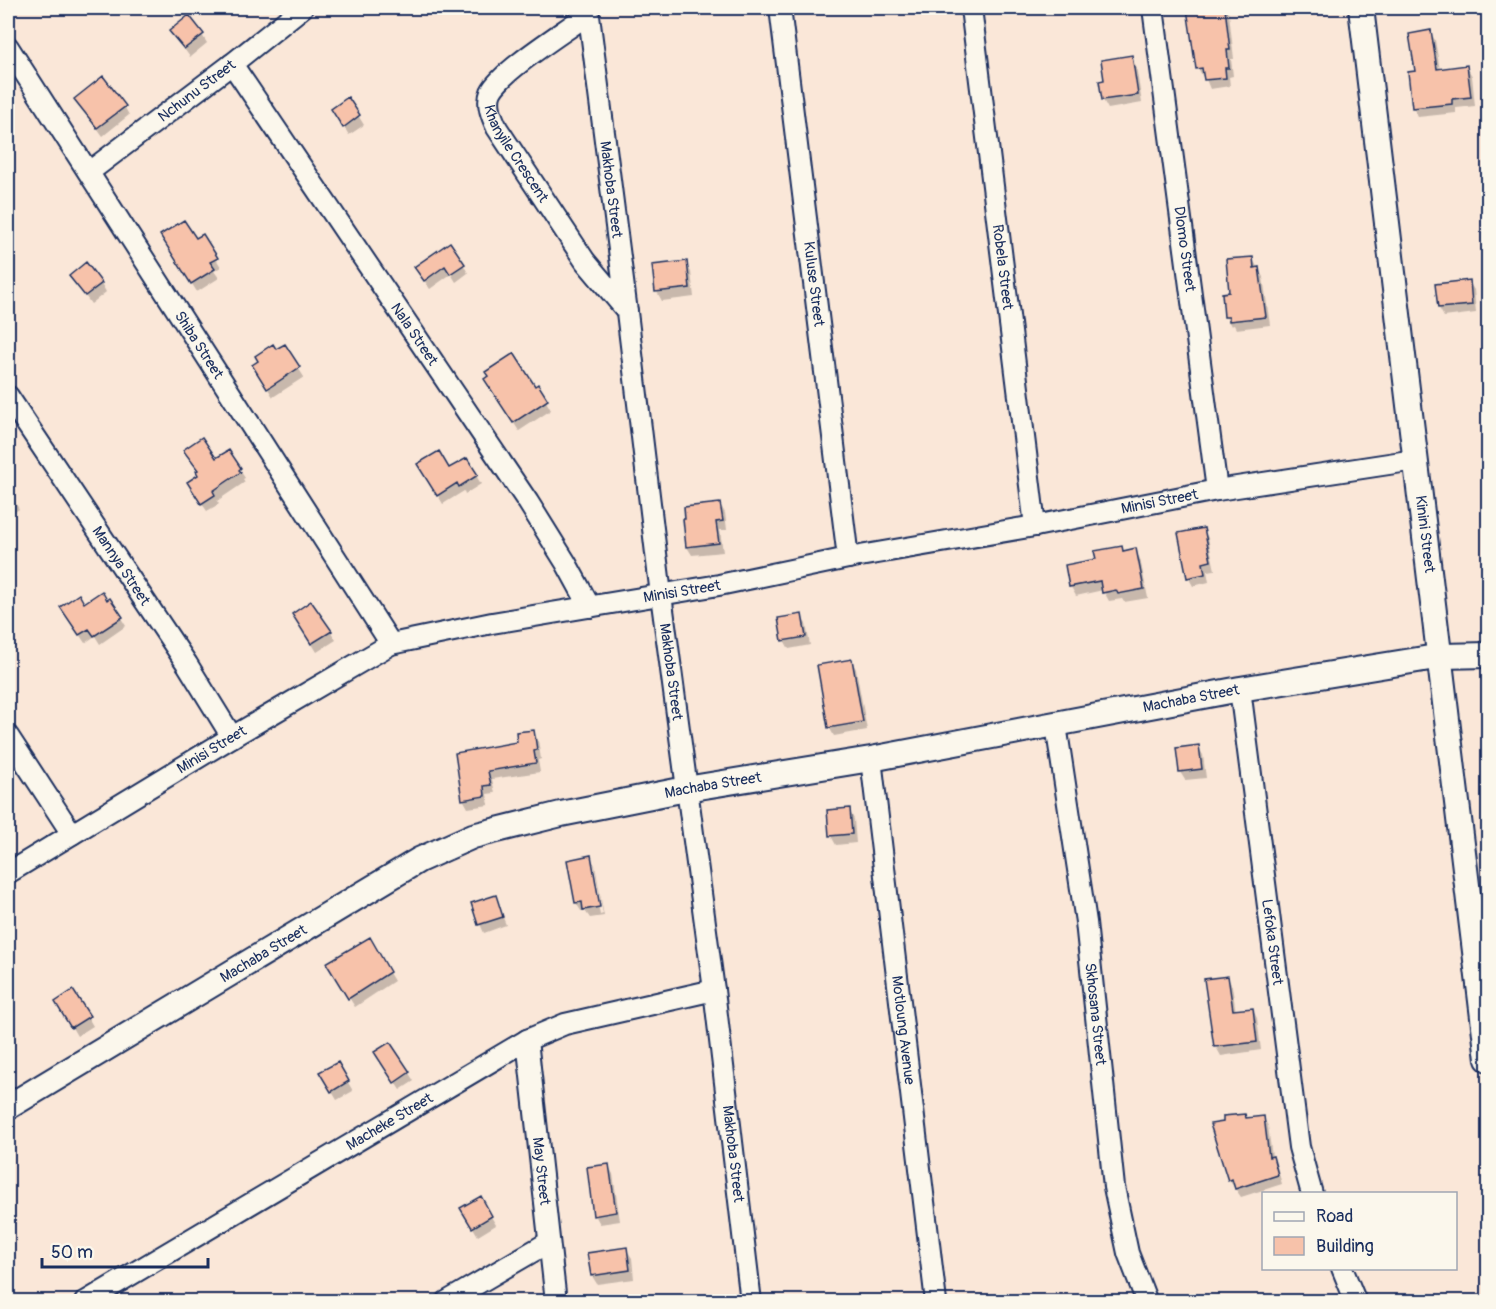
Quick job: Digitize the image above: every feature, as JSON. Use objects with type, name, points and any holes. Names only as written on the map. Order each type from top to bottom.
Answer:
[{"type":"street","name":"Nchunu Street","points":[[89,172],[302,8]]},
{"type":"street","name":"Kuluse Street","points":[[780,8],[848,558]]},
{"type":"street","name":"Robela Street","points":[[971,8],[1035,526]]},
{"type":"street","name":"Dlomo Street","points":[[1153,8],[1217,490]]},
{"type":"street","name":"Kinini Street","points":[[1361,8],[1415,460],[1442,656],[1488,1059]]},
{"type":"street","name":"Makhoba Street","points":[[588,11],[661,595],[714,990],[751,1302]]},
{"type":"street","name":"Khanyile Crescent","points":[[588,11],[503,76],[490,94],[490,113],[497,128],[585,261],[627,312]]},
{"type":"street","name":"Shiba Street","points":[[8,47],[392,644]]},
{"type":"street","name":"Nala Street","points":[[232,64],[528,502],[590,607]]},
{"type":"street","name":"Mannya Street","points":[[8,396],[187,664],[232,737]]},
{"type":"street","name":"Minisi Street","points":[[8,873],[232,737],[392,644],[492,623],[729,583],[848,558],[1035,526],[1217,490],[1415,460]]},
{"type":"street","name":"Machaba Street","points":[[8,1107],[430,855],[473,836],[561,814],[686,789],[871,759],[1240,689],[1442,656],[1488,656]]},
{"type":"street","name":"Lefoka Street","points":[[1240,689],[1299,1147],[1311,1192]]},
{"type":"street","name":"Skhosana Street","points":[[1056,725],[1086,922],[1114,1187],[1128,1253],[1147,1302]]},
{"type":"street","points":[[8,736],[72,834]]},
{"type":"street","name":"Motloung Avenue","points":[[871,759],[936,1302]]},
{"type":"street","name":"Macheke Street","points":[[85,1302],[527,1040],[565,1024],[714,990]]},
{"type":"street","name":"May Street","points":[[527,1040],[556,1302]]},
{"type":"street","points":[[447,1302],[549,1242]]},
{"type":"street","points":[[1342,1270],[1356,1302]]},
{"type":"building","points":[[1225,8],[1230,50],[1227,50],[1229,68],[1225,68],[1226,78],[1204,80],[1202,68],[1196,69],[1187,9]]},
{"type":"building","points":[[189,15],[204,34],[184,49],[169,31]]},
{"type":"building","points":[[1431,30],[1437,69],[1467,65],[1471,97],[1452,99],[1452,104],[1412,108],[1408,72],[1415,71],[1409,34]]},
{"type":"building","points":[[1132,55],[1138,95],[1102,100],[1099,81],[1104,80],[1101,60]]},
{"type":"building","points":[[103,76],[126,106],[97,128],[74,99]]},
{"type":"building","points":[[348,97],[360,115],[343,128],[331,109]]},
{"type":"building","points":[[184,220],[196,238],[203,234],[218,258],[210,262],[215,269],[191,284],[160,235]]},
{"type":"building","points":[[450,242],[465,264],[450,274],[445,266],[424,281],[414,267]]},
{"type":"building","points":[[1253,257],[1254,268],[1259,267],[1266,317],[1229,321],[1229,317],[1224,317],[1222,293],[1229,292],[1226,259]]},
{"type":"building","points":[[687,261],[690,288],[655,292],[652,265]]},
{"type":"building","points":[[86,262],[102,283],[85,296],[69,276]]},
{"type":"building","points":[[1470,280],[1472,305],[1438,308],[1435,284]]},
{"type":"building","points":[[273,344],[276,349],[285,344],[300,367],[267,389],[252,365],[258,361],[255,356]]},
{"type":"building","points":[[514,353],[535,386],[538,384],[548,400],[513,423],[484,379],[488,376],[485,372]]},
{"type":"building","points":[[202,437],[216,458],[229,450],[241,468],[239,470],[241,472],[213,491],[215,495],[201,504],[187,482],[198,475],[196,471],[198,470],[183,450]]},
{"type":"building","points":[[439,451],[449,468],[467,458],[478,475],[459,487],[457,483],[437,496],[417,464]]},
{"type":"building","points":[[720,503],[723,521],[716,522],[719,543],[686,547],[684,507]]},
{"type":"building","points":[[1204,528],[1211,561],[1203,563],[1205,574],[1187,578],[1178,533]]},
{"type":"building","points":[[1122,546],[1123,551],[1136,548],[1144,589],[1118,594],[1116,590],[1102,593],[1100,581],[1069,587],[1065,565],[1096,559],[1094,551]]},
{"type":"building","points":[[102,591],[107,600],[110,598],[123,617],[94,636],[89,629],[79,635],[60,607],[79,594],[84,603]]},
{"type":"building","points":[[311,601],[332,631],[311,644],[292,614]]},
{"type":"building","points":[[802,614],[806,637],[782,641],[778,618]]},
{"type":"building","points":[[852,659],[863,722],[828,728],[817,665]]},
{"type":"building","points":[[534,730],[536,763],[488,771],[491,785],[484,786],[485,796],[462,800],[455,753],[517,742],[516,732]]},
{"type":"building","points":[[1199,745],[1202,769],[1179,772],[1176,748]]},
{"type":"building","points":[[850,808],[852,834],[829,836],[827,810]]},
{"type":"building","points":[[591,855],[600,907],[583,910],[582,902],[575,903],[567,860]]},
{"type":"building","points":[[496,895],[503,917],[478,925],[471,903]]},
{"type":"building","points":[[370,937],[390,972],[348,999],[326,963]]},
{"type":"building","points":[[1228,976],[1233,1010],[1253,1008],[1257,1042],[1214,1047],[1204,979]]},
{"type":"building","points":[[73,990],[90,1016],[71,1028],[55,1002]]},
{"type":"building","points":[[390,1042],[410,1072],[394,1083],[374,1052]]},
{"type":"building","points":[[338,1062],[349,1081],[331,1092],[319,1072]]},
{"type":"building","points":[[1245,1114],[1246,1118],[1264,1116],[1269,1157],[1273,1156],[1278,1175],[1235,1189],[1232,1179],[1228,1181],[1210,1124],[1223,1122],[1223,1116]]},
{"type":"building","points":[[609,1164],[616,1212],[593,1216],[587,1167]]},
{"type":"building","points":[[481,1196],[492,1216],[472,1228],[460,1208]]},
{"type":"building","points":[[627,1247],[630,1270],[591,1276],[587,1253]]}]
